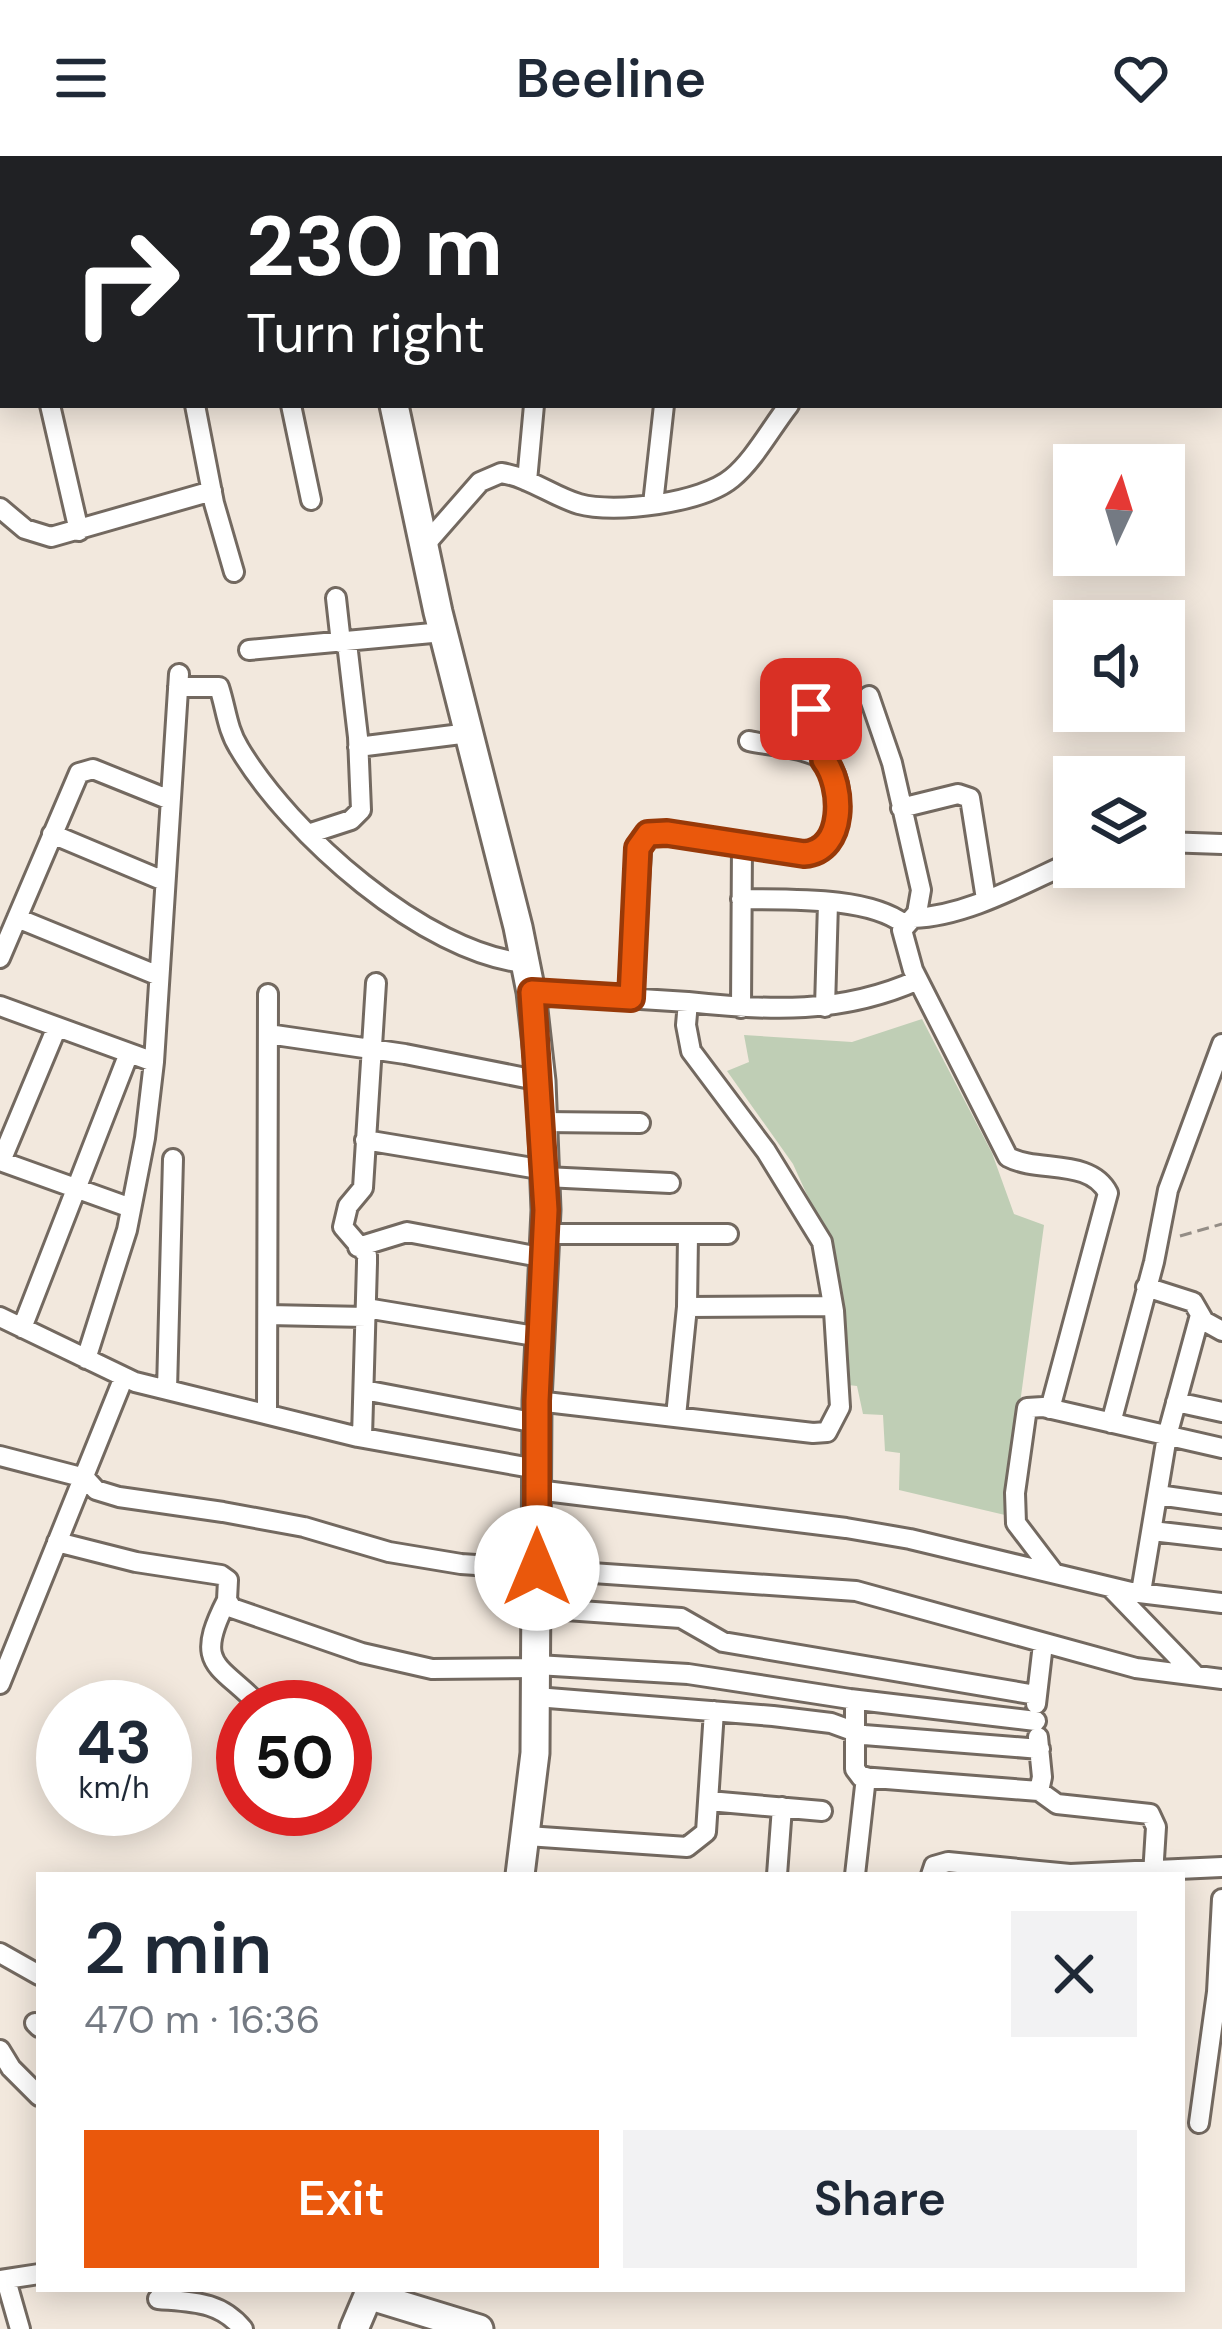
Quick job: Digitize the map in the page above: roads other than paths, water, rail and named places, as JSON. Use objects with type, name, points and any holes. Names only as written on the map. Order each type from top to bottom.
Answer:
[{"type":"main road","points":[[395,408],[423,547],[532,992],[541,1082],[545,1246],[537,1412],[537,1677],[521,1872]]},
{"type":"main road","points":[[354,2329],[370,2292],[479,2329]]},
{"type":"street","points":[[51,408],[79,531]]},
{"type":"street","points":[[196,408],[234,572]]},
{"type":"street","points":[[292,408],[310,500]]},
{"type":"street","points":[[527,481],[534,408]]},
{"type":"street","points":[[653,504],[664,408]]},
{"type":"street","points":[[423,547],[480,482],[501,473],[578,504],[653,504],[710,490],[731,479],[787,408]]},
{"type":"street","points":[[0,508],[42,537],[79,531],[212,491]]},
{"type":"street","points":[[308,834],[351,820],[361,810],[358,747],[336,598]]},
{"type":"street","points":[[249,650],[443,632]]},
{"type":"street","points":[[86,1359],[131,1208],[146,1138],[178,681],[219,688],[236,745],[264,786],[308,834],[388,902],[457,946],[493,960],[525,963]]},
{"type":"street","points":[[869,696],[892,763],[921,890],[921,904],[909,921],[903,944],[918,980],[1008,1157],[1020,1164],[1073,1170],[1098,1179],[1108,1193],[1051,1409]]},
{"type":"street","points":[[788,702],[819,715],[824,760]]},
{"type":"street","points":[[358,747],[470,733]]},
{"type":"street","points":[[631,998],[642,838],[667,833],[804,854],[817,853],[828,844],[836,821],[834,773],[824,760],[749,741]]},
{"type":"street","points":[[0,958],[76,778],[93,770],[170,800]]},
{"type":"street","points":[[901,808],[958,794],[970,798],[986,899]]},
{"type":"street","points":[[52,834],[164,881]]},
{"type":"street","points":[[1185,843],[1222,844]]},
{"type":"street","points":[[741,1008],[742,844]]},
{"type":"street","points":[[741,899],[828,903],[909,921],[986,899],[1053,870]]},
{"type":"street","points":[[825,1007],[828,903]]},
{"type":"street","points":[[16,918],[159,976]]},
{"type":"street","points":[[532,992],[741,1008],[825,1007],[918,980]]},
{"type":"street","points":[[362,1437],[367,1255],[343,1227],[348,1206],[363,1188],[376,983]]},
{"type":"street","points":[[267,1414],[268,994]]},
{"type":"street","points":[[364,1390],[537,1412],[676,1416],[827,1432],[840,1407],[822,1242],[766,1151],[691,1051],[688,1002]]},
{"type":"street","points":[[0,1006],[154,1062]]},
{"type":"street","points":[[57,1027],[0,1161],[131,1208]]},
{"type":"street","points":[[268,1034],[370,1048],[541,1082]]},
{"type":"street","points":[[1111,1423],[1168,1190],[1222,1045]]},
{"type":"street","points":[[22,1328],[129,1053]]},
{"type":"street","points":[[543,1122],[640,1123]]},
{"type":"street","points":[[365,1140],[545,1173],[670,1183]]},
{"type":"street","points":[[167,1390],[173,1159]]},
{"type":"street","points":[[358,1247],[407,1232],[545,1246],[728,1234]]},
{"type":"street","points":[[676,1416],[688,1237]]},
{"type":"street","points":[[1146,1287],[1193,1302],[1200,1315],[1222,1330]]},
{"type":"street","points":[[686,1307],[832,1306]]},
{"type":"street","points":[[268,1315],[366,1313],[541,1337]]},
{"type":"street","points":[[1141,1592],[1167,1436],[1200,1315]]},
{"type":"street","points":[[0,1317],[124,1377],[537,1480],[846,1528],[1110,1587],[1222,1603]]},
{"type":"street","points":[[0,1684],[124,1377]]},
{"type":"street","points":[[1177,1402],[1222,1412]]},
{"type":"street","points":[[1054,1574],[1023,1536],[1015,1515],[1024,1415],[1034,1406],[1222,1448]]},
{"type":"street","points":[[0,1456],[86,1478],[96,1490],[119,1497],[304,1527],[389,1552],[461,1564],[856,1591],[1136,1668],[1222,1679]]},
{"type":"street","points":[[1158,1495],[1222,1504]]},
{"type":"street","points":[[1151,1531],[1222,1539]]},
{"type":"street","points":[[57,1542],[228,1580],[211,1654],[216,1670],[228,1680]]},
{"type":"street","points":[[1110,1587],[1195,1676]]},
{"type":"street","points":[[227,1600],[238,1611],[317,1639],[432,1669],[537,1677],[688,1674],[855,1700],[1036,1720]]},
{"type":"street","points":[[537,1608],[681,1618],[723,1642],[1036,1695]]},
{"type":"street","points":[[1039,1791],[1036,1695],[1043,1644]]},
{"type":"street","points":[[537,1677],[714,1711],[832,1724],[855,1733],[1040,1749]]},
{"type":"street","points":[[855,1700],[856,1774],[1039,1791],[1058,1804],[1150,1814],[1156,1827],[1153,1872]]},
{"type":"street","points":[[527,1836],[687,1847],[706,1832],[714,1711]]},
{"type":"street","points":[[855,1872],[866,1777]]},
{"type":"street","points":[[709,1801],[822,1811]]},
{"type":"street","points":[[777,1872],[782,1808]]},
{"type":"street","points":[[933,1872],[934,1866],[948,1862],[1022,1872]]},
{"type":"street","points":[[1164,1872],[1222,1867]]},
{"type":"street","points":[[1199,2123],[1217,1992],[1222,1899]]},
{"type":"street","points":[[0,1953],[36,1973]]},
{"type":"street","points":[[0,2050],[36,2093]]},
{"type":"street","points":[[20,2329],[3,2280],[36,2274]]},
{"type":"street","points":[[158,2299],[209,2305],[228,2314],[243,2329]]}]
